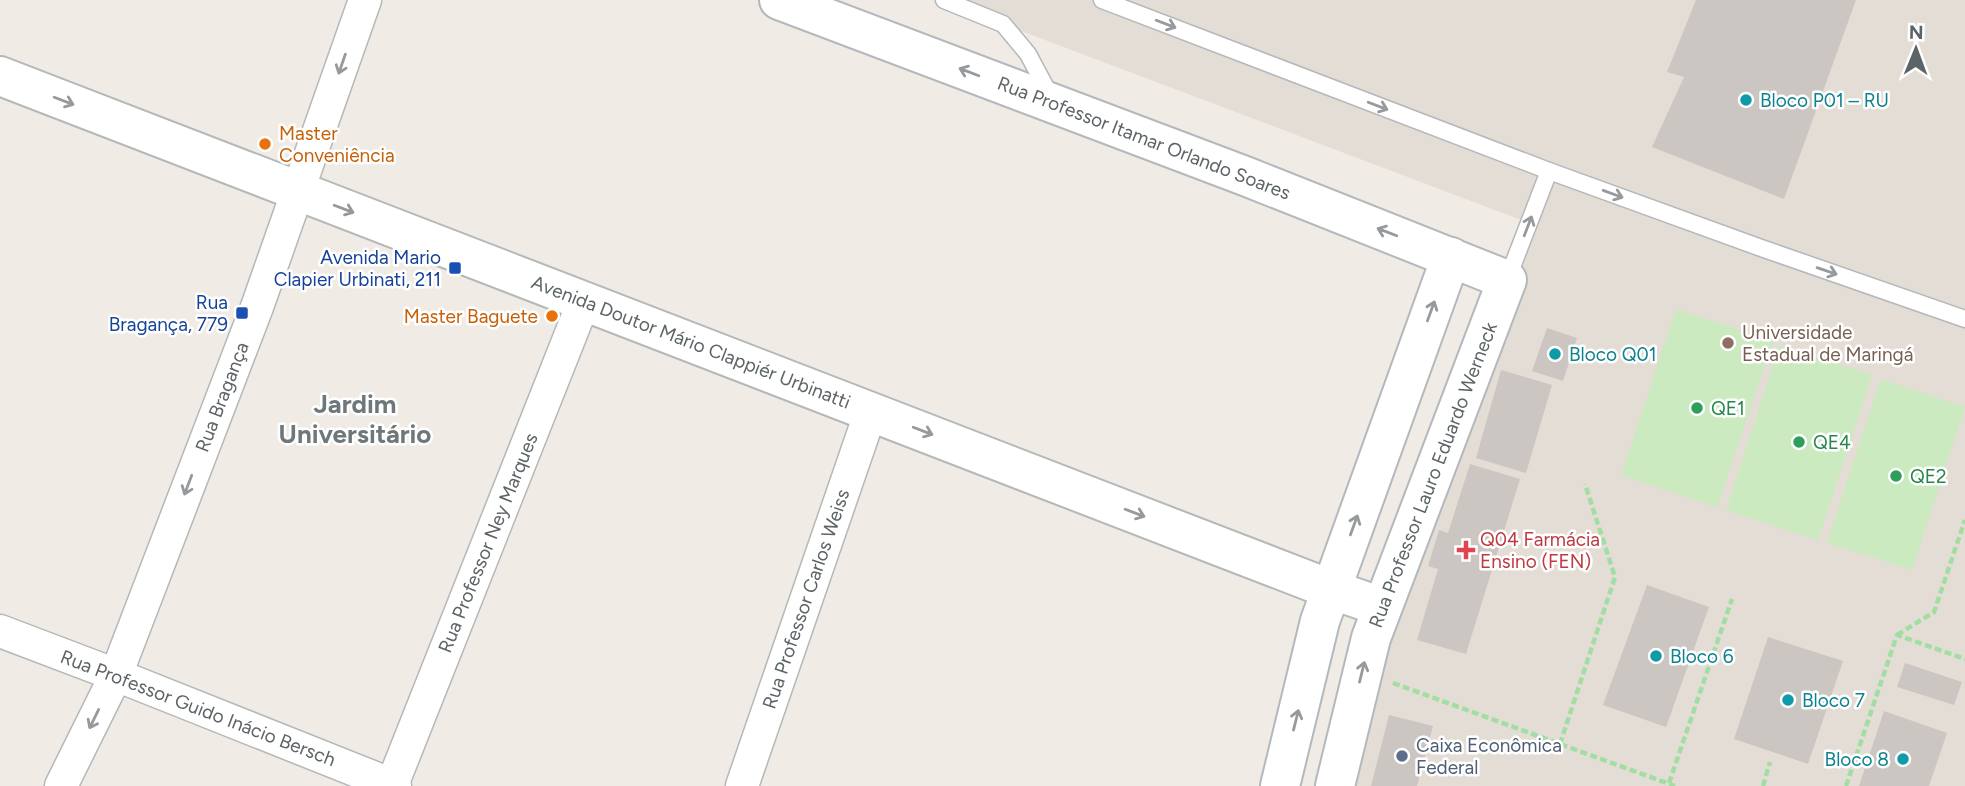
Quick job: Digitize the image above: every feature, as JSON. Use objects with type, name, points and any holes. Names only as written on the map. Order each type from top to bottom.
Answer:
[{"type":"main road","name":"Rua Professor Itamar Orlando Soares","points":[[779,0],[1507,280]]},
{"type":"main road","name":"Avenida Doutor Mário Clappiér Urbinatti","points":[[0,76],[1382,607]]},
{"type":"main road","points":[[1280,786],[1320,621],[1451,257]]},
{"type":"main road","name":"Rua Professor Lauro Eduardo Werneck","points":[[1335,786],[1371,638],[1507,280]]},
{"type":"street","name":"Rua Bragança","points":[[61,786],[116,675],[257,307],[365,0]]},
{"type":"street","name":"Rua Professor Ney Marques","points":[[393,785],[584,301]]},
{"type":"street","name":"Rua Professor Carlos Weiss","points":[[741,786],[871,411]]},
{"type":"street","name":"Rua Professor Guido Inácio Bersch","points":[[0,631],[393,785]]},
{"type":"lane","points":[[944,0],[1003,24],[1028,54],[1055,105]]},
{"type":"lane","points":[[1102,0],[1549,171],[1965,319]]},
{"type":"lane","name":"Rua Professor Lauro Eduardo Werneck","points":[[1507,280],[1549,171]]},
{"type":"path","points":[[1560,744],[1615,576],[1585,484]]},
{"type":"path","points":[[1846,786],[1897,635],[1934,612],[1965,520]]},
{"type":"path","points":[[1668,785],[1732,599]]},
{"type":"path","points":[[1897,635],[1965,659]]},
{"type":"path","points":[[1363,671],[1675,786]]},
{"type":"path","points":[[1763,786],[1770,762]]},
{"type":"shaded area","name":"Universidade Estadual de Maringá","points":[[934,0],[1965,0],[1965,786],[1342,786],[1468,401],[1537,226]]},
{"type":"green space","name":"QE1","points":[[1676,309],[1773,341],[1717,507],[1621,475]]},
{"type":"green space","name":"QE4","points":[[1780,345],[1872,375],[1818,540],[1726,510]]},
{"type":"green space","name":"QE2","points":[[1881,379],[1965,407],[1912,570],[1827,543]]},
{"type":"building","name":"Bloco P01 – RU","points":[[1696,0],[1856,0],[1784,199],[1652,147],[1684,77],[1667,72]]},
{"type":"building","name":"Bloco Q01","points":[[1547,328],[1577,338],[1563,381],[1532,371]]},
{"type":"building","points":[[1501,370],[1552,385],[1526,473],[1476,458]]},
{"type":"building","name":"Q04 Farmácia Ensino (FEN)","points":[[1470,464],[1520,479],[1466,654],[1417,640],[1438,569],[1428,566],[1439,530],[1448,533]]},
{"type":"building","name":"Bloco 6","points":[[1647,585],[1709,607],[1666,727],[1603,705]]},
{"type":"building","name":"Bloco 7","points":[[1768,637],[1843,661],[1808,764],[1734,739]]},
{"type":"building","points":[[1905,663],[1962,682],[1954,705],[1897,687]]},
{"type":"building","name":"Bloco 8","points":[[1884,711],[1947,733],[1929,786],[1859,786]]},
{"type":"building","name":"Caixa Econômica Federal","points":[[1389,715],[1433,726],[1417,786],[1371,786]]},
{"type":"place","name":"Bloco P01 – RU","points":[[1746,100]]},
{"type":"place","name":"Master Conveniência","points":[[265,144]]},
{"type":"place","name":"Avenida Mario Clapier Urbinati, 211","points":[[455,268]]},
{"type":"place","name":"Rua Bragança, 779","points":[[242,313]]},
{"type":"place","name":"Master Baguete","points":[[552,316]]},
{"type":"place","name":"Universidade Estadual de Maringá","points":[[1728,343]]},
{"type":"place","name":"Bloco Q01","points":[[1555,354]]},
{"type":"place","name":"QE1","points":[[1697,408]]},
{"type":"place","name":"QE4","points":[[1799,442]]},
{"type":"place","name":"QE2","points":[[1896,476]]},
{"type":"place","name":"Q04 Farmácia Ensino (FEN)","points":[[1466,550]]},
{"type":"place","name":"Bloco 6","points":[[1656,656]]},
{"type":"place","name":"Bloco 7","points":[[1788,700]]},
{"type":"place","name":"Caixa Econômica Federal","points":[[1402,756]]},
{"type":"place","name":"Bloco 8","points":[[1903,759]]},
{"type":"district","name":"Jardim Universitário","points":[[355,419]]}]
